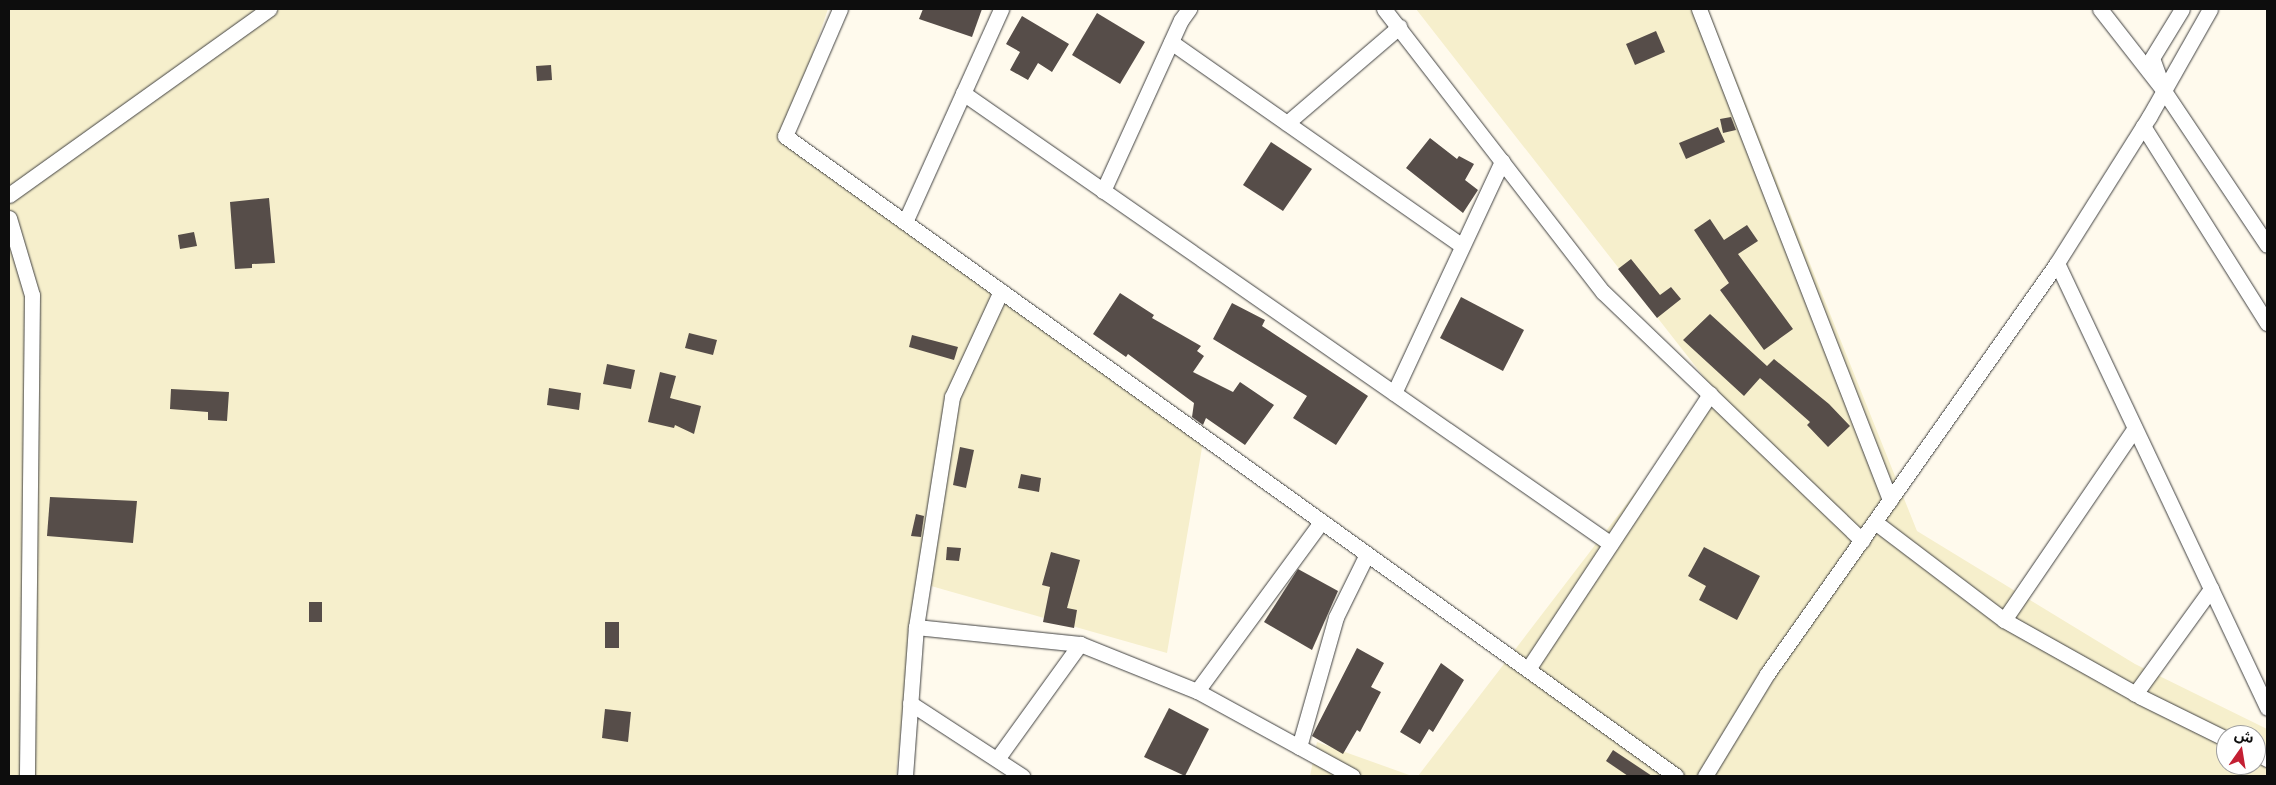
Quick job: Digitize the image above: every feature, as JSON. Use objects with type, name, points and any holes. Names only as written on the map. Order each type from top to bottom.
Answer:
[{"type":"street","points":[[9,195],[269,9]]},
{"type":"street","points":[[840,9],[785,136],[1676,776]]},
{"type":"street","points":[[905,222],[1001,9]]},
{"type":"street","points":[[1103,191],[1171,42],[1189,9]]},
{"type":"street","points":[[1384,9],[1604,292],[1862,540]]},
{"type":"street","points":[[1699,9],[1890,500]]},
{"type":"street","points":[[2100,9],[2164,90],[2267,245]]},
{"type":"street","points":[[2164,90],[2152,58],[2182,9]]},
{"type":"street","points":[[1705,776],[1767,674],[2057,263],[2143,126],[2210,9]]},
{"type":"street","points":[[1287,123],[1399,27]]},
{"type":"street","points":[[1171,42],[1462,246]]},
{"type":"street","points":[[963,93],[1611,544]]},
{"type":"street","points":[[2143,126],[2267,323]]},
{"type":"street","points":[[1394,394],[1502,161]]},
{"type":"street","points":[[9,218],[32,295],[27,776]]},
{"type":"street","points":[[2057,263],[2267,708]]},
{"type":"street","points":[[905,776],[916,627],[952,397],[1001,291]]},
{"type":"street","points":[[1528,669],[1710,394]]},
{"type":"street","points":[[2004,620],[2135,428]]},
{"type":"street","points":[[1196,691],[1322,522]]},
{"type":"street","points":[[1875,522],[2004,620],[2135,694],[2216,734]]},
{"type":"street","points":[[1299,747],[1336,616],[1367,554]]},
{"type":"street","points":[[2135,694],[2211,589]]},
{"type":"street","points":[[916,627],[1080,644],[1196,691],[1352,776]]},
{"type":"street","points":[[997,759],[1080,644]]},
{"type":"street","points":[[910,703],[1022,776]]},
{"type":"shaded area","points":[[9,9],[828,9],[785,135],[1204,436],[1167,653],[917,582],[896,776],[9,776]]},
{"type":"shaded area","points":[[1416,9],[1708,9],[1917,531],[2135,664],[2259,725],[2216,725],[2216,775],[2266,775],[2267,729],[2267,776],[1418,776],[1714,390]]},
{"type":"shaded area","points":[[1317,742],[1412,776],[1310,776]]},
{"type":"building","points":[[923,9],[982,9],[972,37],[919,19]]},
{"type":"building","points":[[1097,13],[1145,42],[1120,84],[1072,55]]},
{"type":"building","points":[[1022,16],[1069,44],[1052,72],[1038,63],[1028,80],[1010,70],[1020,52],[1006,44]]},
{"type":"building","points":[[1656,31],[1665,52],[1635,65],[1626,44]]},
{"type":"building","points":[[551,65],[552,80],[537,81],[536,66]]},
{"type":"building","points":[[1731,117],[1736,130],[1723,133],[1720,119]]},
{"type":"building","points":[[1718,127],[1725,142],[1686,159],[1679,143]]},
{"type":"building","points":[[1430,138],[1457,159],[1459,156],[1474,164],[1465,180],[1478,190],[1463,213],[1406,168]]},
{"type":"building","points":[[1271,142],[1312,169],[1283,211],[1243,185]]},
{"type":"building","points":[[269,198],[275,263],[252,264],[252,268],[235,269],[230,202]]},
{"type":"building","points":[[1710,219],[1724,240],[1747,225],[1758,241],[1738,254],[1793,329],[1764,350],[1720,290],[1729,283],[1694,230]]},
{"type":"building","points":[[194,232],[197,246],[180,249],[178,235]]},
{"type":"building","points":[[1631,259],[1660,295],[1671,287],[1681,299],[1657,318],[1618,269]]},
{"type":"building","points":[[1120,293],[1154,315],[1152,318],[1201,346],[1197,351],[1204,356],[1193,372],[1233,392],[1240,382],[1274,405],[1245,445],[1206,418],[1203,425],[1192,417],[1194,403],[1128,354],[1126,357],[1093,334]]},
{"type":"building","points":[[1461,297],[1524,330],[1503,371],[1440,338]]},
{"type":"building","points":[[1232,303],[1265,320],[1262,326],[1368,396],[1336,445],[1293,418],[1307,396],[1213,339]]},
{"type":"building","points":[[1710,314],[1767,366],[1774,359],[1829,404],[1850,426],[1828,447],[1807,425],[1810,422],[1760,378],[1744,396],[1683,340]]},
{"type":"building","points":[[689,333],[717,340],[713,355],[685,348]]},
{"type":"building","points":[[912,335],[958,347],[954,360],[909,347]]},
{"type":"building","points":[[607,364],[635,370],[631,389],[603,384]]},
{"type":"building","points":[[660,372],[676,376],[670,398],[701,406],[694,434],[675,425],[674,428],[648,422]]},
{"type":"building","points":[[549,388],[581,393],[579,410],[547,405]]},
{"type":"building","points":[[171,389],[229,392],[227,421],[208,420],[208,412],[170,409]]},
{"type":"building","points":[[960,447],[974,450],[966,488],[953,485]]},
{"type":"building","points":[[1021,474],[1041,478],[1039,492],[1018,488]]},
{"type":"building","points":[[50,497],[137,501],[133,543],[47,536]]},
{"type":"building","points":[[916,514],[924,516],[921,537],[911,536]]},
{"type":"building","points":[[947,547],[961,548],[959,561],[946,560]]},
{"type":"building","points":[[1704,547],[1760,576],[1737,620],[1699,600],[1706,586],[1688,576]]},
{"type":"building","points":[[1051,552],[1080,560],[1067,608],[1077,610],[1074,628],[1043,622],[1050,587],[1042,585]]},
{"type":"building","points":[[1298,569],[1338,591],[1312,650],[1264,622]]},
{"type":"building","points":[[309,602],[322,602],[322,622],[309,622]]},
{"type":"building","points":[[605,622],[619,622],[619,648],[605,648]]},
{"type":"building","points":[[1357,648],[1384,663],[1371,687],[1381,692],[1360,732],[1357,730],[1343,754],[1312,736]]},
{"type":"building","points":[[1441,663],[1464,680],[1433,732],[1429,729],[1420,744],[1400,732]]},
{"type":"building","points":[[1169,708],[1209,729],[1185,776],[1144,757]]},
{"type":"building","points":[[605,709],[631,712],[628,742],[602,738]]},
{"type":"building","points":[[1613,750],[1652,776],[1628,776],[1606,761]]}]
